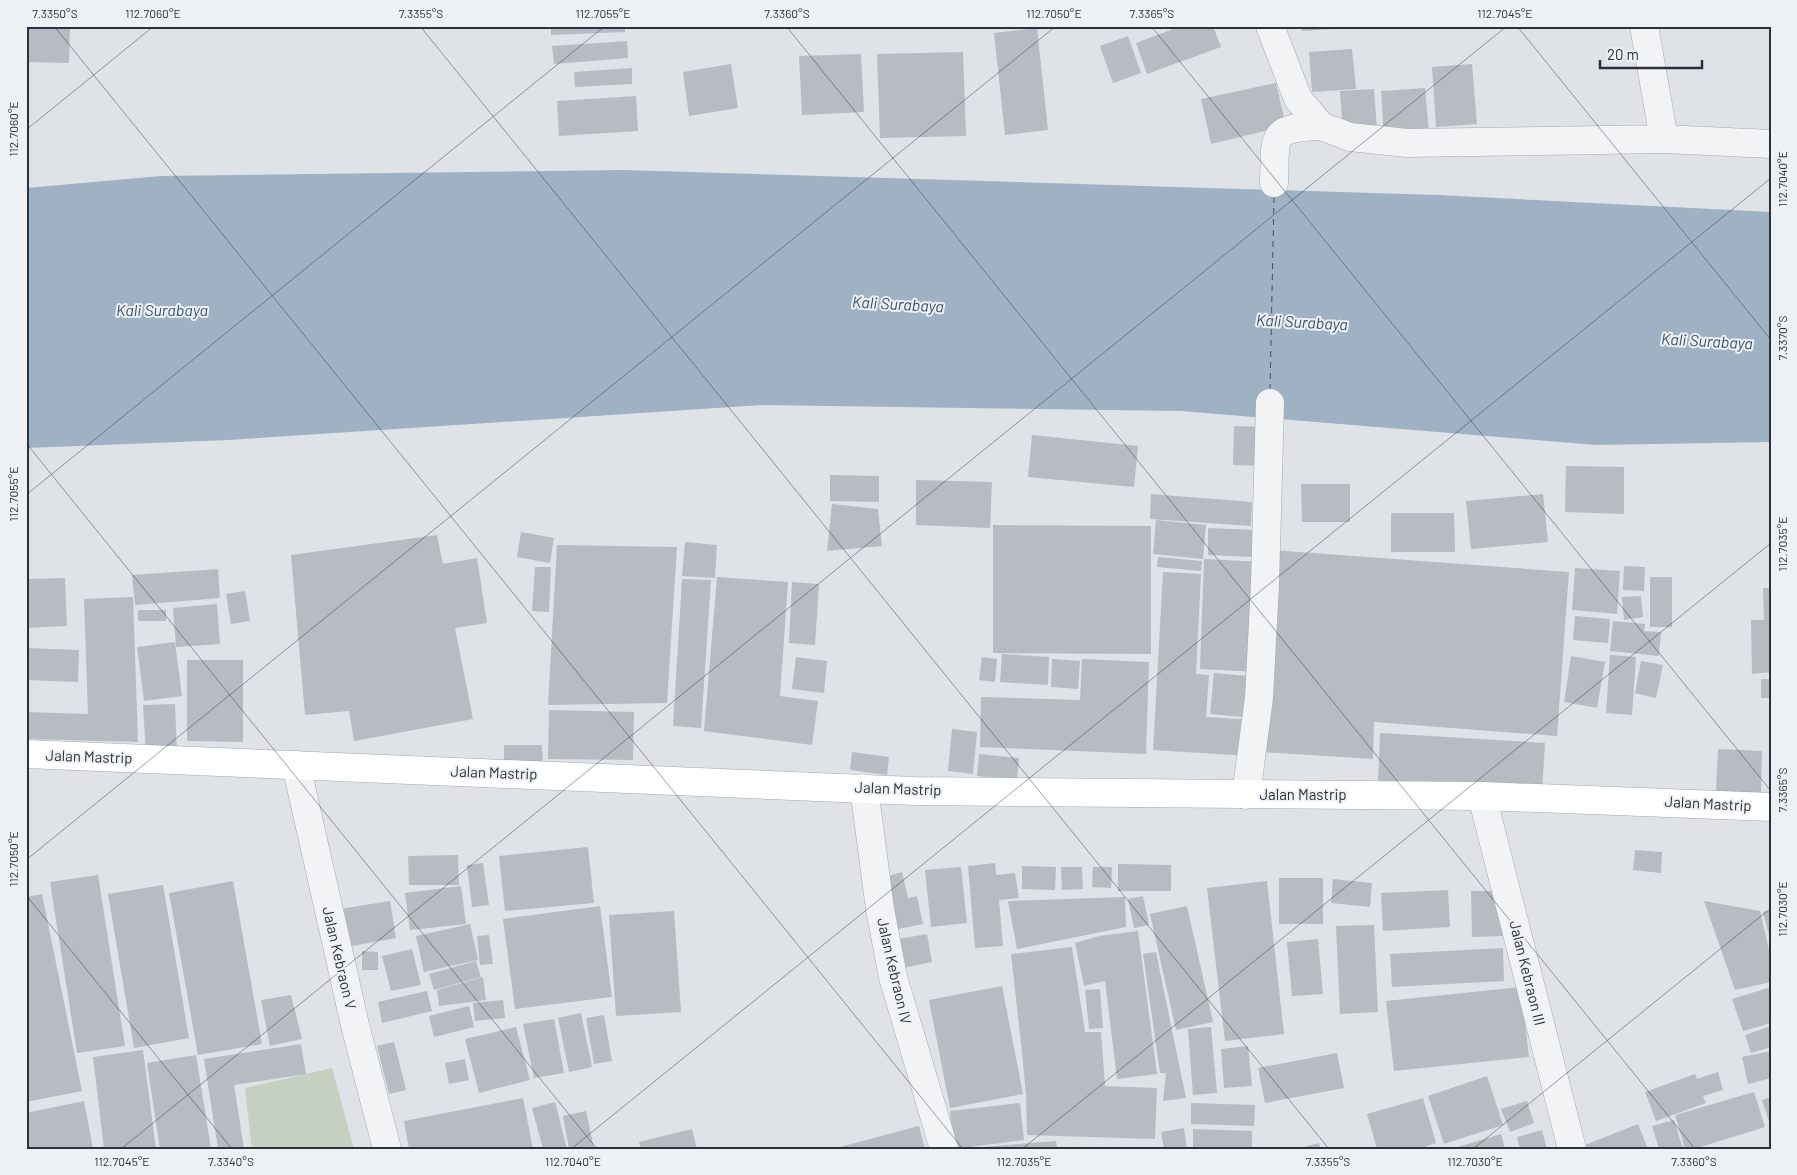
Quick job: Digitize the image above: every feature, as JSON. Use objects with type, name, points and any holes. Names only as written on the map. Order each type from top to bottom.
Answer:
[{"type":"main road","name":"Jalan Mastrip","points":[[26,754],[914,790],[1482,796],[1771,807]]},
{"type":"street","points":[[1270,26],[1298,99],[1321,126]]},
{"type":"street","points":[[1644,26],[1664,139]]},
{"type":"street","points":[[1274,183],[1276,140],[1282,132],[1296,127],[1321,126],[1350,138],[1407,143],[1664,139],[1771,144]]},
{"type":"street","points":[[1246,795],[1259,689],[1265,584],[1270,403]]},
{"type":"street","name":"Jalan Kebraon V","points":[[296,765],[354,1025],[387,1149]]},
{"type":"street","name":"Jalan Kebraon IV","points":[[864,788],[880,908],[893,977],[944,1149]]},
{"type":"street","name":"Jalan Kebraon III","points":[[1482,796],[1572,1149]]},
{"type":"green space","points":[[332,1068],[354,1149],[252,1149],[245,1088]]},
{"type":"water","name":"Kali Surabaya","points":[[624,170],[1437,195],[1771,212],[1771,442],[1596,445],[1181,411],[762,405],[229,440],[26,448],[26,188],[161,176]]},
{"type":"building","points":[[26,26],[70,26],[69,63],[26,62]]},
{"type":"building","points":[[551,26],[625,26],[625,32],[551,35]]},
{"type":"building","points":[[1181,26],[1213,26],[1221,47],[1147,74],[1136,43]]},
{"type":"building","points":[[1302,26],[1347,26],[1347,28],[1302,31]]},
{"type":"building","points":[[1037,28],[1048,130],[1005,135],[994,33]]},
{"type":"building","points":[[1128,36],[1141,73],[1113,83],[1100,46]]},
{"type":"building","points":[[627,41],[628,58],[554,64],[552,46]]},
{"type":"building","points":[[1352,49],[1356,89],[1312,92],[1309,52]]},
{"type":"building","points":[[963,52],[966,136],[880,138],[877,54]]},
{"type":"building","points":[[861,54],[864,112],[802,115],[799,56]]},
{"type":"building","points":[[731,64],[738,108],[689,116],[683,72]]},
{"type":"building","points":[[1472,64],[1477,124],[1436,127],[1432,67]]},
{"type":"building","points":[[632,68],[632,84],[575,87],[574,72]]},
{"type":"building","points":[[1276,83],[1286,126],[1211,144],[1201,99]]},
{"type":"building","points":[[1425,88],[1429,133],[1384,136],[1381,91]]},
{"type":"building","points":[[1374,89],[1377,130],[1343,133],[1340,91]]},
{"type":"building","points":[[636,96],[638,131],[559,136],[557,101]]},
{"type":"building","points":[[1234,426],[1265,427],[1264,466],[1233,465]]},
{"type":"building","points":[[1032,435],[1138,446],[1134,487],[1028,477]]},
{"type":"building","points":[[1566,466],[1624,467],[1624,514],[1565,512]]},
{"type":"building","points":[[830,475],[879,476],[879,502],[830,501]]},
{"type":"building","points":[[916,480],[992,482],[990,528],[916,525]]},
{"type":"building","points":[[1301,484],[1350,484],[1350,522],[1302,522]]},
{"type":"building","points":[[1151,494],[1252,502],[1251,526],[1150,519]]},
{"type":"building","points":[[1543,494],[1548,542],[1471,549],[1466,501]]},
{"type":"building","points":[[832,504],[878,509],[882,546],[827,551]]},
{"type":"building","points":[[1391,513],[1454,513],[1455,552],[1391,552]]},
{"type":"building","points":[[1156,520],[1206,525],[1203,559],[1153,554]]},
{"type":"building","points":[[993,525],[1151,526],[1151,654],[993,653]]},
{"type":"building","points":[[1208,528],[1255,530],[1254,557],[1208,555]]},
{"type":"building","points":[[521,532],[554,538],[550,563],[517,557]]},
{"type":"building","points":[[437,535],[443,564],[477,558],[487,623],[455,628],[473,719],[354,741],[349,711],[305,715],[291,555]]},
{"type":"building","points":[[685,542],[717,545],[715,578],[682,576]]},
{"type":"building","points":[[557,545],[677,547],[667,703],[548,705]]},
{"type":"building","points":[[1272,550],[1569,572],[1557,736],[1374,722],[1373,759],[1261,752]]},
{"type":"building","points":[[1158,557],[1202,561],[1201,571],[1157,567]]},
{"type":"building","points":[[1204,559],[1264,562],[1259,672],[1200,669]]},
{"type":"building","points":[[1624,566],[1645,567],[1644,591],[1623,590]]},
{"type":"building","points":[[535,567],[551,567],[549,612],[532,611]]},
{"type":"building","points":[[1575,568],[1620,571],[1617,614],[1572,610]]},
{"type":"building","points":[[218,569],[220,598],[135,605],[132,575]]},
{"type":"building","points":[[1163,572],[1201,574],[1196,674],[1209,675],[1206,717],[1252,720],[1250,756],[1153,750]]},
{"type":"building","points":[[717,577],[788,582],[780,696],[818,701],[812,745],[704,731]]},
{"type":"building","points":[[1650,577],[1672,577],[1672,627],[1650,627]]},
{"type":"building","points":[[65,578],[67,626],[26,628],[26,579]]},
{"type":"building","points":[[682,579],[711,580],[701,728],[673,726]]},
{"type":"building","points":[[792,582],[819,584],[815,645],[789,643]]},
{"type":"building","points":[[1763,588],[1771,588],[1771,672],[1752,674],[1751,620],[1764,620]]},
{"type":"building","points":[[245,591],[250,621],[231,624],[226,594]]},
{"type":"building","points":[[1641,596],[1643,617],[1624,620],[1622,597]]},
{"type":"building","points":[[133,597],[138,742],[26,739],[26,712],[88,714],[84,599]]},
{"type":"building","points":[[217,604],[220,644],[176,647],[173,608]]},
{"type":"building","points":[[138,610],[166,610],[166,621],[138,621]]},
{"type":"building","points":[[1575,616],[1610,619],[1608,643],[1573,640]]},
{"type":"building","points":[[1613,621],[1645,624],[1644,631],[1661,632],[1659,656],[1610,651]]},
{"type":"building","points":[[175,642],[182,696],[144,701],[137,647]]},
{"type":"building","points":[[26,648],[79,650],[78,682],[26,680]]},
{"type":"building","points":[[1002,654],[1049,657],[1048,685],[1000,682]]},
{"type":"building","points":[[1610,655],[1636,657],[1632,715],[1606,713]]},
{"type":"building","points":[[1571,656],[1605,662],[1597,708],[1564,702]]},
{"type":"building","points":[[796,657],[827,661],[824,693],[792,689]]},
{"type":"building","points":[[982,657],[997,659],[995,682],[979,680]]},
{"type":"building","points":[[1052,659],[1080,661],[1078,689],[1051,687]]},
{"type":"building","points":[[1082,659],[1149,662],[1146,754],[980,747],[981,697],[1080,700]]},
{"type":"building","points":[[187,660],[243,660],[243,742],[187,741]]},
{"type":"building","points":[[1641,661],[1663,665],[1656,698],[1635,693]]},
{"type":"building","points":[[1214,673],[1258,677],[1254,718],[1210,714]]},
{"type":"building","points":[[1761,679],[1771,679],[1771,698],[1761,698]]},
{"type":"building","points":[[175,704],[177,753],[146,754],[143,705]]},
{"type":"building","points":[[549,710],[634,712],[633,760],[548,759]]},
{"type":"building","points":[[952,729],[977,732],[973,774],[948,771]]},
{"type":"building","points":[[1380,733],[1545,743],[1542,791],[1378,781]]},
{"type":"building","points":[[504,745],[542,745],[543,767],[504,767]]},
{"type":"building","points":[[1718,749],[1762,751],[1761,793],[1716,791]]},
{"type":"building","points":[[852,752],[889,757],[887,775],[850,770]]},
{"type":"building","points":[[979,754],[1019,758],[1017,780],[977,776]]},
{"type":"building","points":[[588,847],[594,903],[505,911],[499,856]]},
{"type":"building","points":[[1635,850],[1662,852],[1661,873],[1633,870]]},
{"type":"building","points":[[458,855],[459,885],[409,885],[408,856]]},
{"type":"building","points":[[483,863],[489,905],[472,907],[467,865]]},
{"type":"building","points":[[995,863],[996,875],[1015,873],[1019,898],[999,900],[1003,946],[975,948],[968,866]]},
{"type":"building","points":[[1118,864],[1171,865],[1171,891],[1118,891]]},
{"type":"building","points":[[1022,866],[1056,867],[1055,890],[1022,889]]},
{"type":"building","points":[[961,867],[967,923],[931,927],[925,870]]},
{"type":"building","points":[[1061,867],[1082,867],[1083,889],[1062,890]]},
{"type":"building","points":[[1093,867],[1112,867],[1111,888],[1092,887]]},
{"type":"building","points":[[902,872],[908,898],[917,896],[923,924],[888,931],[881,878]]},
{"type":"building","points":[[98,875],[125,1046],[77,1053],[50,882]]},
{"type":"building","points":[[1279,878],[1323,878],[1323,924],[1279,924]]},
{"type":"building","points":[[1333,879],[1372,883],[1370,907],[1331,903]]},
{"type":"building","points":[[233,881],[262,1044],[198,1055],[169,893]]},
{"type":"building","points":[[1267,881],[1284,1034],[1225,1041],[1207,888]]},
{"type":"building","points":[[163,885],[189,1038],[134,1048],[108,894]]},
{"type":"building","points":[[461,886],[466,924],[410,930],[405,893]]},
{"type":"building","points":[[1448,890],[1450,927],[1383,931],[1381,893]]},
{"type":"building","points":[[1471,891],[1503,891],[1504,936],[1472,937]]},
{"type":"building","points":[[42,894],[82,1091],[26,1102],[26,897]]},
{"type":"building","points":[[1143,896],[1149,925],[1134,928],[1128,899]]},
{"type":"building","points":[[1125,897],[1126,927],[1017,949],[1008,901]]},
{"type":"building","points":[[390,901],[396,938],[346,947],[340,909]]},
{"type":"building","points":[[1704,901],[1760,911],[1771,958],[1771,982],[1735,990]]},
{"type":"building","points":[[600,906],[612,997],[515,1009],[503,919]]},
{"type":"building","points":[[1187,906],[1213,1022],[1176,1030],[1150,914]]},
{"type":"building","points":[[1771,910],[1771,939],[1770,939],[1763,912]]},
{"type":"building","points":[[674,911],[681,1012],[616,1016],[609,915]]},
{"type":"building","points":[[470,924],[478,960],[424,972],[416,936]]},
{"type":"building","points":[[1374,925],[1378,1012],[1340,1014],[1336,926]]},
{"type":"building","points":[[1138,931],[1157,1074],[1117,1079],[1105,981],[1084,986],[1075,943],[1099,936]]},
{"type":"building","points":[[927,934],[932,962],[898,969],[893,940]]},
{"type":"building","points":[[489,935],[493,964],[480,965],[477,936]]},
{"type":"building","points":[[1318,939],[1323,994],[1292,996],[1287,942]]},
{"type":"building","points":[[1072,947],[1085,1032],[1101,1032],[1105,1086],[1157,1088],[1155,1139],[1027,1135],[1026,1095],[1011,954]]},
{"type":"building","points":[[1503,948],[1504,981],[1392,987],[1390,954]]},
{"type":"building","points":[[412,949],[421,985],[391,991],[382,956]]},
{"type":"building","points":[[362,951],[378,952],[378,970],[362,970]]},
{"type":"building","points":[[1156,952],[1186,1098],[1163,1101],[1166,1073],[1160,1073],[1143,954]]},
{"type":"building","points":[[476,961],[481,977],[434,990],[429,974]]},
{"type":"building","points":[[483,977],[486,1000],[439,1006],[437,990]]},
{"type":"building","points":[[1002,986],[1023,1094],[950,1108],[929,1000]]},
{"type":"building","points":[[1521,987],[1529,1057],[1394,1071],[1386,1001]]},
{"type":"building","points":[[1771,987],[1771,1023],[1743,1031],[1732,999]]},
{"type":"building","points":[[1100,989],[1103,1028],[1089,1029],[1085,990]]},
{"type":"building","points":[[427,991],[432,1011],[382,1023],[378,1002]]},
{"type":"building","points":[[291,995],[302,1039],[270,1046],[261,1000]]},
{"type":"building","points":[[503,1000],[505,1018],[475,1021],[473,1003]]},
{"type":"building","points":[[469,1006],[474,1027],[434,1037],[429,1016]]},
{"type":"building","points":[[581,1013],[592,1067],[569,1072],[558,1018]]},
{"type":"building","points":[[604,1015],[612,1061],[594,1064],[586,1018]]},
{"type":"building","points":[[554,1019],[564,1073],[534,1078],[523,1024]]},
{"type":"building","points":[[1771,1026],[1771,1047],[1751,1053],[1745,1035]]},
{"type":"building","points":[[516,1027],[530,1080],[479,1093],[465,1039]]},
{"type":"building","points":[[1211,1027],[1217,1093],[1193,1095],[1188,1029]]},
{"type":"building","points":[[394,1042],[406,1090],[389,1094],[377,1046]]},
{"type":"building","points":[[301,1044],[306,1074],[234,1085],[244,1149],[218,1149],[204,1059]]},
{"type":"building","points":[[1248,1046],[1252,1086],[1224,1088],[1221,1049]]},
{"type":"building","points":[[143,1050],[156,1149],[104,1149],[93,1057]]},
{"type":"building","points":[[1771,1051],[1771,1078],[1748,1084],[1742,1057]]},
{"type":"building","points":[[1337,1053],[1344,1088],[1265,1103],[1258,1068]]},
{"type":"building","points":[[196,1055],[211,1149],[160,1149],[147,1063]]},
{"type":"building","points":[[465,1059],[469,1080],[449,1084],[445,1063]]},
{"type":"building","points":[[1718,1072],[1723,1090],[1703,1096],[1706,1103],[1656,1121],[1645,1092],[1695,1074],[1697,1079]]},
{"type":"building","points":[[1487,1076],[1503,1125],[1444,1144],[1428,1096]]},
{"type":"building","points":[[1754,1092],[1765,1127],[1694,1149],[1685,1149],[1675,1115]]},
{"type":"building","points":[[1771,1097],[1771,1125],[1770,1125],[1762,1100]]},
{"type":"building","points":[[523,1098],[533,1149],[409,1149],[404,1121]]},
{"type":"building","points":[[1423,1098],[1436,1143],[1418,1149],[1377,1149],[1367,1114]]},
{"type":"building","points":[[84,1101],[93,1149],[26,1149],[26,1113]]},
{"type":"building","points":[[1527,1101],[1534,1123],[1510,1132],[1501,1109]]},
{"type":"building","points":[[555,1102],[567,1149],[543,1149],[532,1108]]},
{"type":"building","points":[[1020,1103],[1024,1140],[954,1149],[950,1111]]},
{"type":"building","points":[[1191,1103],[1255,1105],[1254,1126],[1191,1124]]},
{"type":"building","points":[[586,1111],[594,1149],[569,1149],[563,1116]]},
{"type":"building","points":[[1674,1120],[1683,1149],[1659,1149],[1652,1126]]},
{"type":"building","points":[[1638,1124],[1648,1149],[1587,1149],[1585,1145]]},
{"type":"building","points":[[919,1126],[925,1149],[836,1149],[836,1148]]},
{"type":"building","points":[[1184,1128],[1187,1149],[1164,1149],[1161,1132]]},
{"type":"building","points":[[692,1129],[697,1149],[641,1149],[639,1142]]},
{"type":"building","points":[[1193,1129],[1252,1131],[1252,1149],[1193,1149]]},
{"type":"building","points":[[1542,1130],[1547,1149],[1520,1149],[1517,1137]]},
{"type":"building","points":[[1501,1134],[1505,1149],[1454,1149],[1454,1148]]},
{"type":"building","points":[[1056,1141],[1057,1149],[982,1149],[982,1147]]},
{"type":"building","points":[[1319,1143],[1320,1149],[1300,1149],[1300,1148]]},
{"type":"ferry route","points":[[1270,390],[1274,196]]}]
